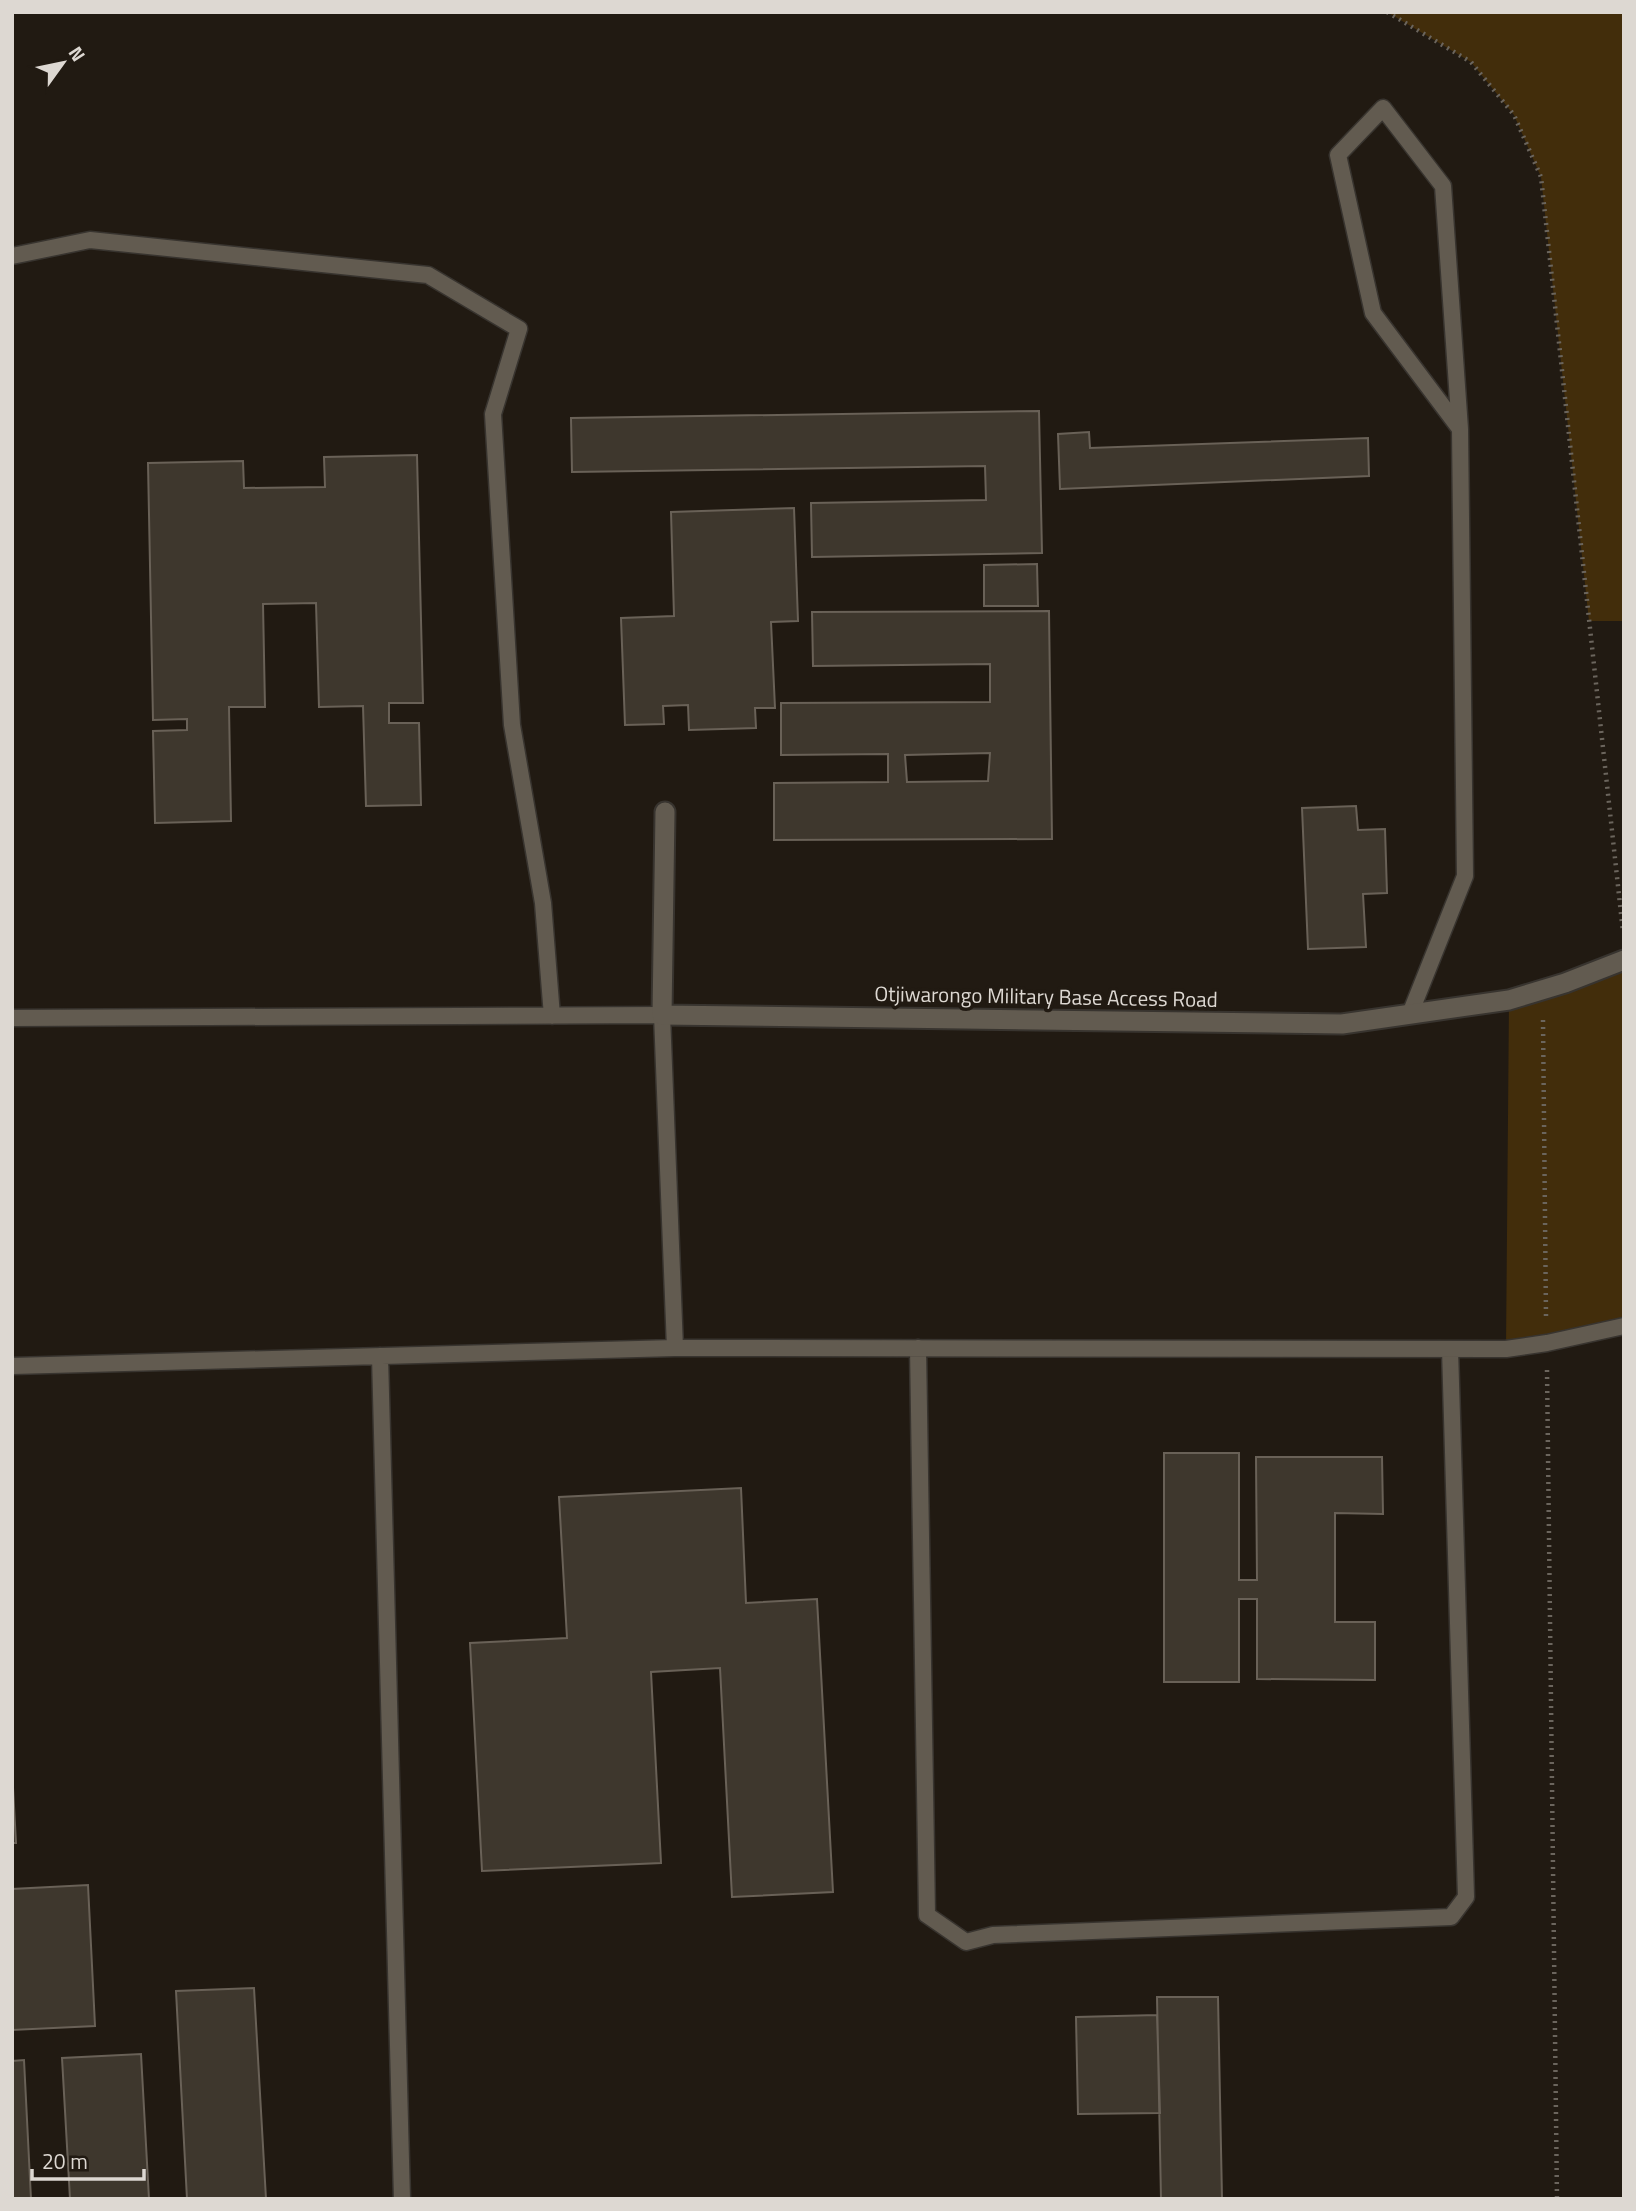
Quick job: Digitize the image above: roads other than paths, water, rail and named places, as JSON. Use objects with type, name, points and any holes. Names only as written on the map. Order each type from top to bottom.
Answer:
[{"type":"street","points":[[662,1015],[665,811]]},
{"type":"street","name":"Otjiwarongo Military Base Access Road","points":[[662,1015],[1342,1024],[1509,1000],[1624,960]]},
{"type":"lane","points":[[1410,1014],[1465,876],[1460,429],[1443,186],[1383,108],[1338,155],[1373,313],[1460,429]]},
{"type":"lane","points":[[12,256],[90,240],[428,275],[519,329],[493,414],[512,725],[543,903],[552,1016]]},
{"type":"lane","points":[[12,1018],[662,1015],[675,1348]]},
{"type":"lane","points":[[12,1366],[675,1348],[1506,1349],[1624,1326]]},
{"type":"lane","points":[[918,1348],[927,1915],[966,1942],[993,1935],[1451,1917],[1466,1897],[1450,1349]]},
{"type":"lane","points":[[380,1356],[401,2199]]}]
